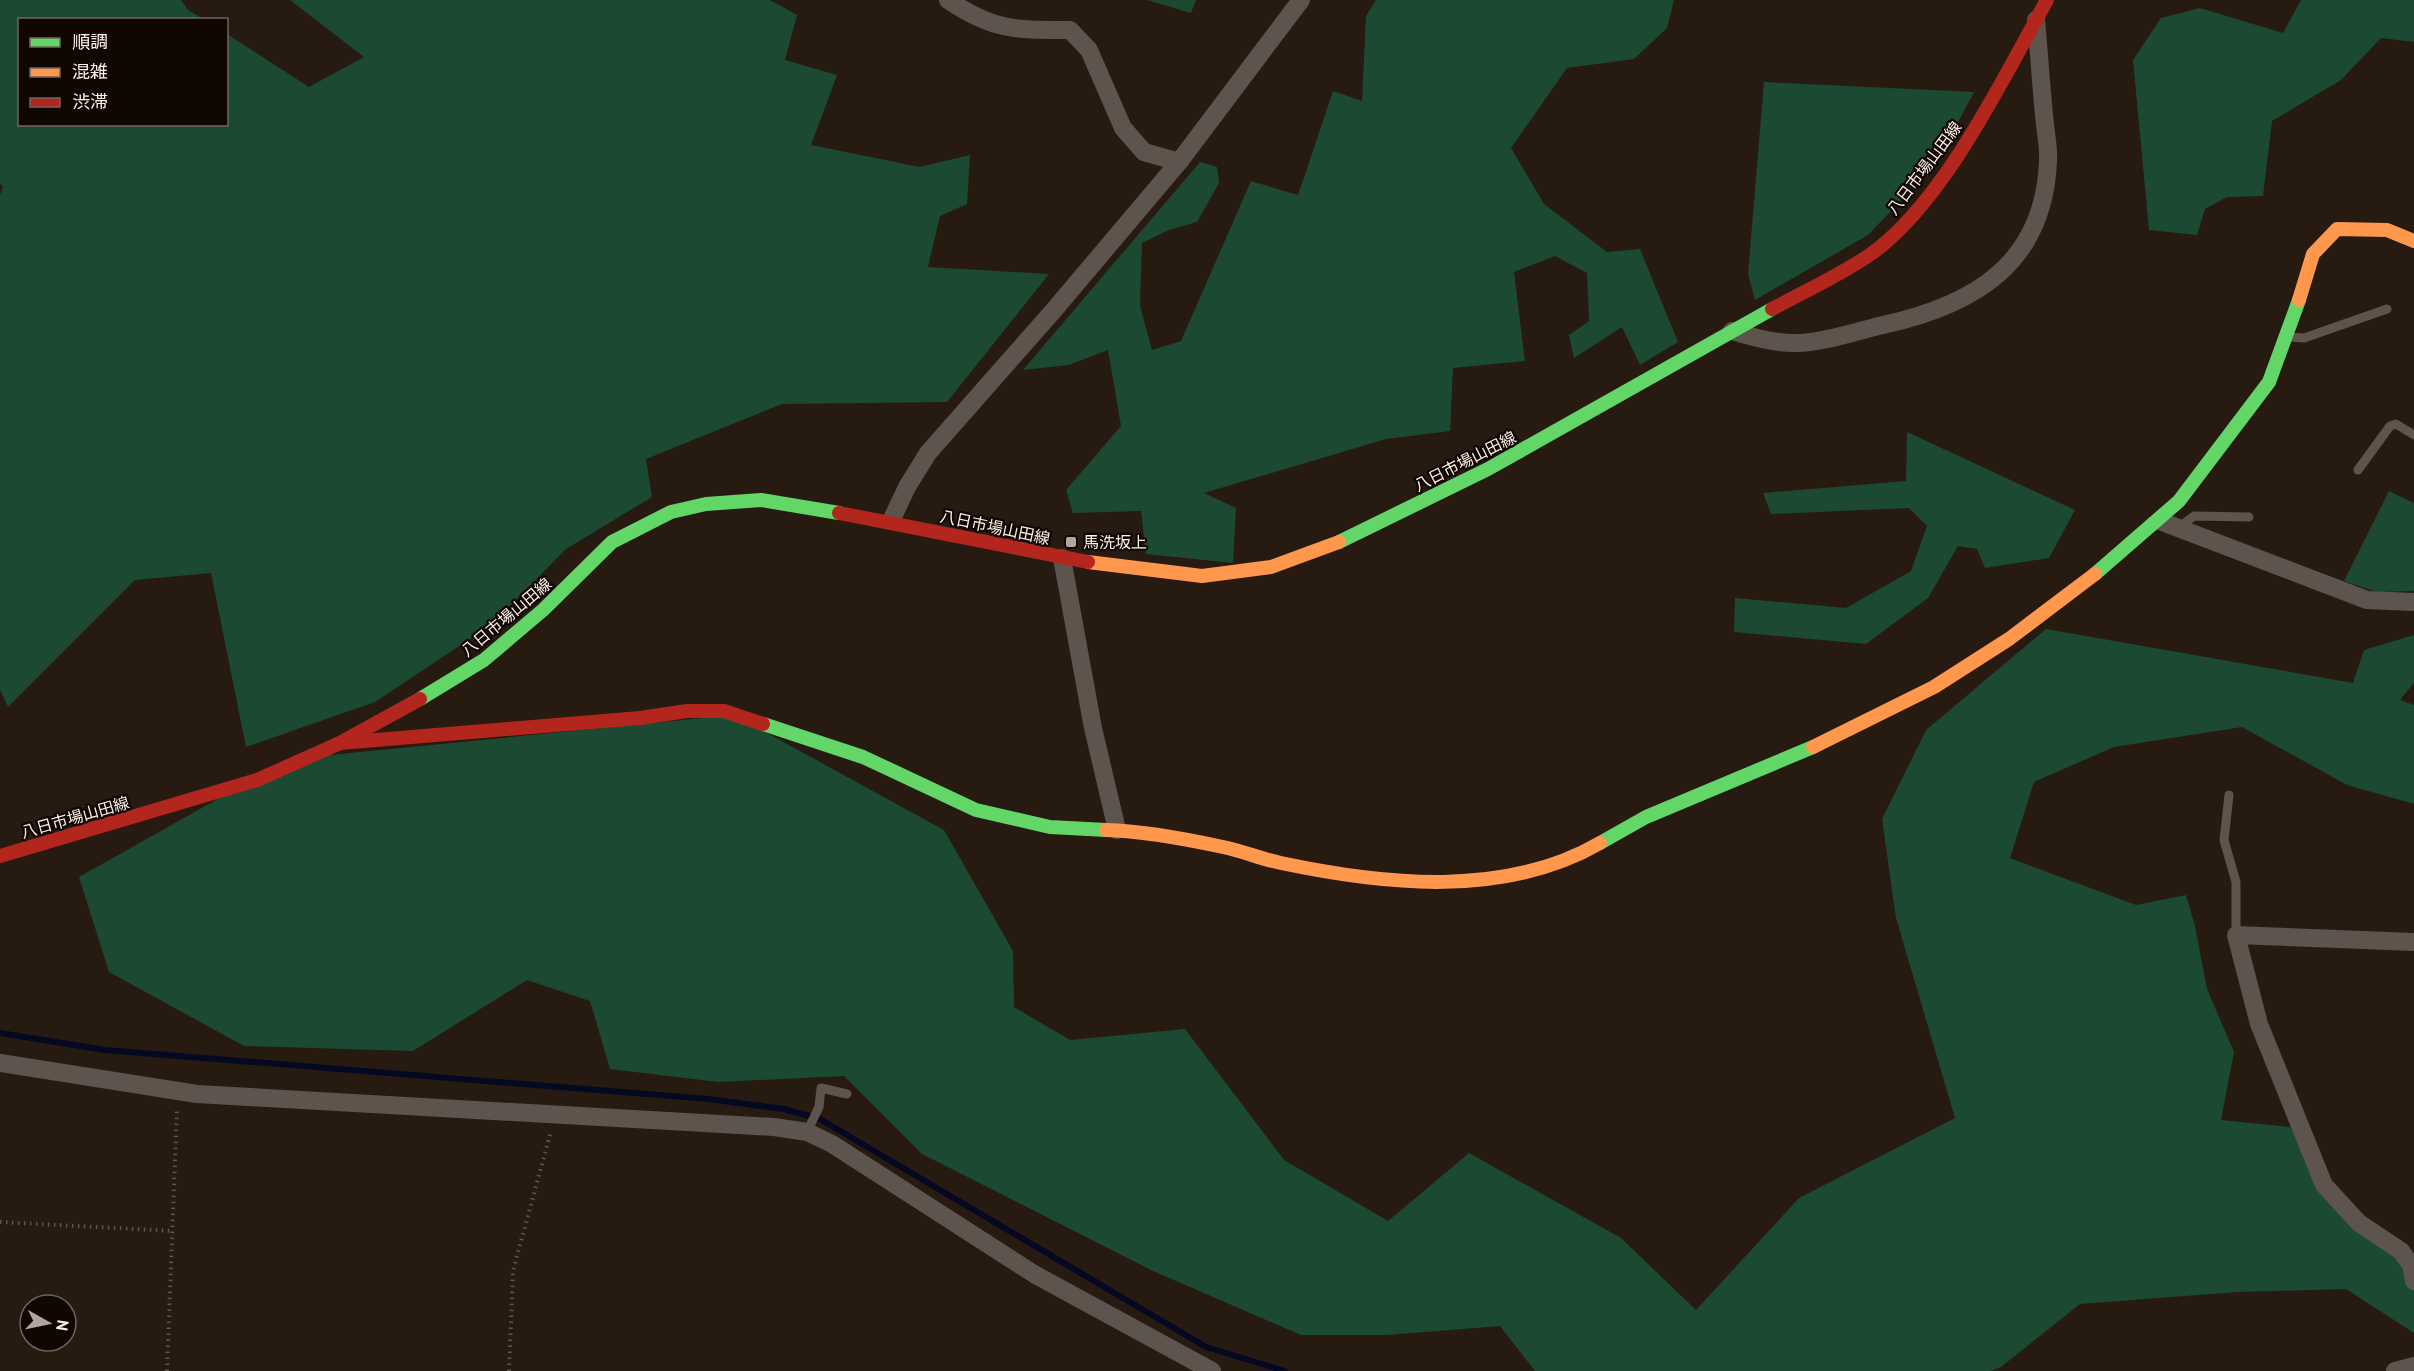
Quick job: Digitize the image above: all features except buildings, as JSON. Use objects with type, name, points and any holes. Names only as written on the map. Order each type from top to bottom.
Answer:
[{"type":"main road","name":"八日市場山田線","points":[[0,856],[257,780],[340,743],[441,688],[484,660],[543,610],[612,542],[671,512],[706,504],[761,500],[891,521],[1062,558],[1202,576],[1271,567],[1347,539],[1488,469],[1869,255],[1895,234],[1921,206],[1950,168],[1986,112],[2047,0]]},
{"type":"main road","points":[[340,743],[640,718],[687,711],[724,711],[863,757],[976,810],[1050,827],[1117,830],[1223,847],[1280,863],[1388,879],[1479,882],[1546,868],[1578,856],[1646,818],[1835,737],[1934,687],[2009,639],[2160,521],[2179,501],[2269,382],[2287,337],[2313,254],[2337,229],[2387,230],[2414,241]]},
{"type":"street","points":[[948,0],[976,19],[1017,30],[1070,30],[1089,50],[1123,128],[1144,152],[1179,162]]},
{"type":"street","points":[[891,521],[907,487],[928,453],[1054,310],[1179,162],[1301,0]]},
{"type":"street","points":[[1732,331],[1761,339],[1799,343],[1899,321],[1953,304],[1990,283],[2019,254],[2034,225],[2044,190],[2048,160],[2036,19]]},
{"type":"street","points":[[2160,521],[2367,600],[2414,602]]},
{"type":"street","points":[[1062,558],[1093,728],[1117,830]]},
{"type":"street","points":[[2414,942],[2236,935],[2259,1024],[2324,1185],[2359,1223],[2400,1251],[2411,1265],[2414,1281]]},
{"type":"street","points":[[0,1063],[178,1091],[651,1119],[807,1132],[832,1144],[1034,1274],[1212,1371]]},
{"type":"street","points":[[2395,1371],[2414,1366]]},
{"type":"lane","points":[[2287,337],[2304,338],[2387,309]]},
{"type":"lane","points":[[2358,470],[2390,426],[2396,424],[2414,435]]},
{"type":"lane","points":[[2178,528],[2194,516],[2248,517]]},
{"type":"lane","points":[[2229,795],[2224,840],[2236,882],[2236,935]]},
{"type":"lane","points":[[807,1132],[819,1107],[821,1088],[847,1095]]},
{"type":"path","points":[[167,1371],[178,1091]]},
{"type":"path","points":[[509,1371],[513,1271],[555,1115]]},
{"type":"path","points":[[0,1222],[172,1231]]},
{"type":"green space","points":[[0,0],[181,0],[188,10],[201,18],[18,18],[18,126],[228,126],[228,35],[309,87],[364,57],[290,0],[770,0],[797,15],[785,60],[837,75],[811,145],[920,167],[970,155],[967,204],[940,216],[928,267],[1049,274],[947,402],[782,404],[646,459],[652,497],[566,549],[491,625],[375,702],[246,747],[211,573],[135,580],[8,707],[0,690],[0,195],[3,186],[0,184]]},
{"type":"green space","points":[[1147,0],[1196,0],[1191,13]]},
{"type":"green space","points":[[1376,0],[1674,0],[1667,28],[1634,59],[1567,68],[1511,148],[1544,204],[1607,252],[1640,249],[1678,342],[1640,365],[1622,327],[1574,358],[1569,335],[1589,321],[1587,273],[1555,256],[1514,272],[1525,361],[1453,368],[1450,431],[1386,439],[1204,493],[1236,508],[1233,563],[1146,554],[1141,511],[1073,513],[1066,490],[1121,426],[1108,350],[1069,365],[1023,370],[1200,162],[1217,167],[1219,183],[1197,222],[1169,230],[1142,243],[1140,306],[1152,350],[1181,341],[1251,181],[1298,195],[1333,91],[1362,101],[1366,16]]},
{"type":"green space","points":[[2301,0],[2414,0],[2414,42],[2381,38],[2341,80],[2272,121],[2263,196],[2227,197],[2205,209],[2197,235],[2149,230],[2133,60],[2161,18],[2200,8],[2283,33]]},
{"type":"green space","points":[[1764,82],[1974,92],[1952,134],[1921,180],[1868,235],[1755,300],[1748,274]]},
{"type":"green space","points":[[1907,432],[2075,510],[2049,558],[1985,568],[1977,549],[1958,546],[1928,598],[1866,644],[1734,632],[1735,598],[1846,608],[1911,571],[1927,526],[1909,508],[1771,514],[1763,493],[1906,481]]},
{"type":"green space","points":[[2389,491],[2414,503],[2414,591],[2377,592],[2344,581]]},
{"type":"green space","points":[[2046,629],[2353,683],[2364,650],[2414,635],[2414,683],[2400,700],[2414,705],[2414,804],[2347,785],[2242,727],[2114,747],[2034,782],[2010,858],[2136,905],[2186,895],[2195,926],[2207,989],[2234,1052],[2221,1120],[2290,1127],[2356,1212],[2414,1265],[2414,1333],[2346,1289],[2238,1292],[2080,1304],[2001,1367],[1991,1371],[1535,1371],[1500,1326],[1387,1335],[1301,1335],[1153,1271],[922,1154],[844,1076],[718,1082],[610,1069],[590,1001],[527,980],[413,1051],[244,1046],[109,972],[79,877],[289,759],[734,715],[944,830],[1013,951],[1014,1007],[1070,1040],[1185,1029],[1284,1160],[1388,1221],[1469,1153],[1621,1238],[1696,1310],[1799,1198],[1955,1118],[1896,918],[1882,819],[1926,730]]},
{"type":"waterway","points":[[0,1033],[105,1050],[708,1099],[784,1109],[820,1119],[1206,1347],[1285,1371]]},
{"type":"traffic: fast","points":[[2095,574],[2179,501],[2269,382],[2299,300]]},
{"type":"traffic: fast","points":[[1339,542],[1488,469],[1772,309]]},
{"type":"traffic: fast","points":[[420,699],[484,660],[543,610],[612,542],[671,512],[706,504],[761,500],[839,513]]},
{"type":"traffic: fast","points":[[763,724],[863,757],[976,810],[1050,827],[1106,830]]},
{"type":"traffic: fast","points":[[1600,843],[1646,817],[1813,747]]},
{"type":"traffic: slow","points":[[2299,300],[2313,254],[2337,229],[2387,230],[2414,241]]},
{"type":"traffic: slow","points":[[1088,562],[1202,576],[1271,567],[1339,542]]},
{"type":"traffic: slow","points":[[1813,747],[1934,687],[2009,639],[2095,574]]},
{"type":"traffic: slow","points":[[1106,830],[1180,838],[1321,871],[1403,881],[1444,882],[1485,879],[1525,872],[1563,861],[1600,843]]},
{"type":"traffic: jam","points":[[1772,309],[1868,256],[1895,234],[1921,205],[1969,138],[2047,0]]},
{"type":"traffic: jam","points":[[839,513],[1088,562]]},
{"type":"traffic: jam","points":[[0,856],[257,780],[340,743],[420,699]]},
{"type":"traffic: jam","points":[[340,743],[640,718],[687,711],[724,711],[763,724]]},
{"type":"place","name":"馬洗坂上","points":[[1071,542]]}]
